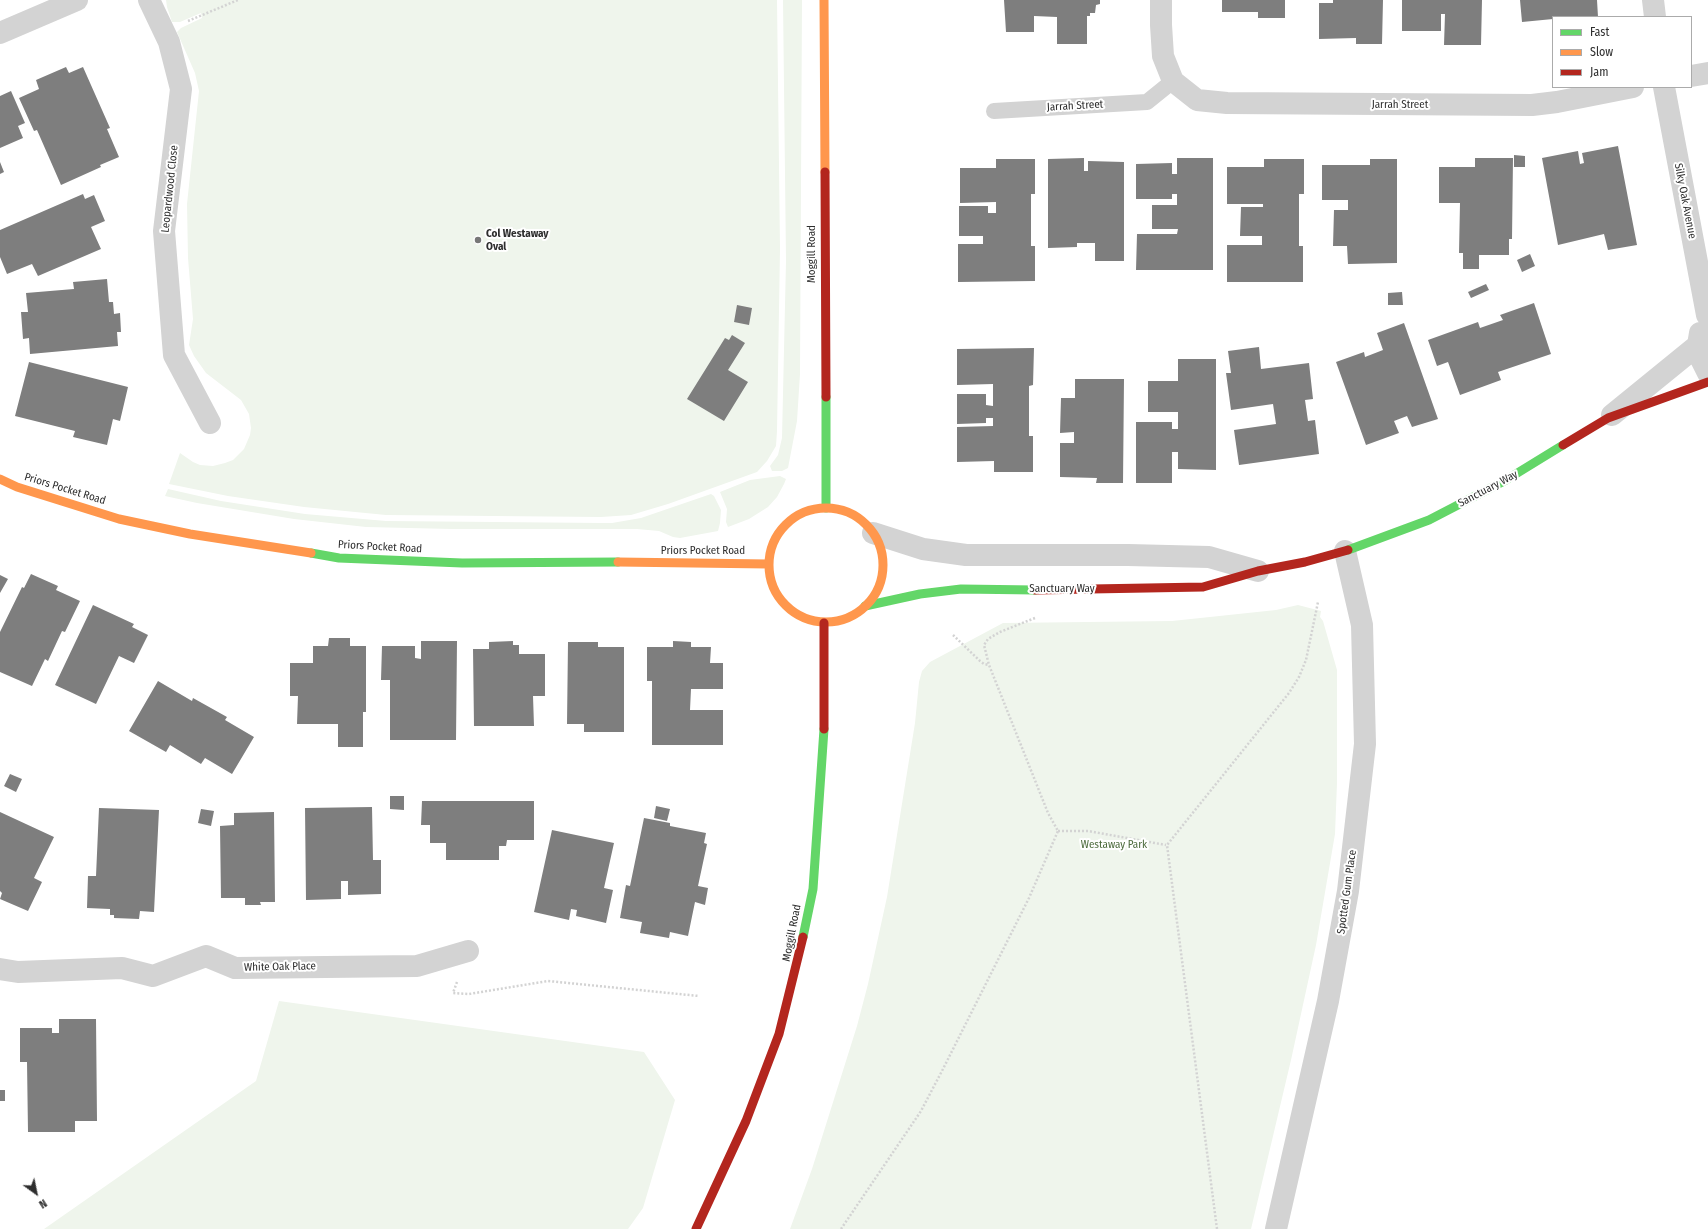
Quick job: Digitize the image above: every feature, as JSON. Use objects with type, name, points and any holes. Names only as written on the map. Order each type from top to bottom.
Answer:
[{"type":"street","points":[[0,33],[77,0]]},
{"type":"street","name":"Leopardwood Close","points":[[149,0],[169,42],[181,90],[164,231],[174,355],[210,423]]},
{"type":"street","name":"Moggill Road","points":[[824,0],[826,508]]},
{"type":"street","name":"Jarrah Street","points":[[1161,0],[1163,56],[1174,81],[1197,100],[1227,104],[1532,105],[1557,102],[1628,88]]},
{"type":"street","points":[[1653,0],[1655,16]]},
{"type":"street","points":[[1692,76],[1708,73]]},
{"type":"street","name":"Silky Oak Avenue","points":[[1664,88],[1708,314],[1700,328],[1698,345],[1700,357],[1708,373]]},
{"type":"street","points":[[1608,418],[1698,345]]},
{"type":"street","name":"Sanctuary Way","points":[[865,606],[920,594],[961,589],[1062,590],[1203,586],[1258,571],[1305,562],[1345,552],[1429,520],[1506,480],[1608,418],[1708,382]]},
{"type":"street","name":"Priors Pocket Road","points":[[0,479],[17,487],[119,519],[190,534],[339,558],[462,563],[624,562],[768,564]]},
{"type":"street","points":[[826,508],[840,510],[853,515],[864,523],[873,533],[882,552],[883,571],[877,590],[865,606],[853,615],[839,621],[824,623],[806,619],[790,611],[778,598],[770,582],[768,564],[771,546],[780,531],[792,518],[808,510],[826,508]]},
{"type":"street","name":"Sanctuary Way","points":[[873,533],[923,549],[966,555],[1120,555],[1209,557],[1258,571]]},
{"type":"street","name":"Spotted Gum Place","points":[[1276,1229],[1328,1001],[1348,892],[1365,744],[1362,625],[1345,552]]},
{"type":"street","name":"Moggill Road","points":[[696,1229],[746,1120],[779,1034],[799,959],[813,889],[824,725],[824,623]]},
{"type":"street","name":"White Oak Place","points":[[0,969],[18,972],[122,968],[154,976],[206,956],[235,968],[417,966],[468,951]]},
{"type":"lane","name":"Jarrah Street","points":[[994,111],[1147,102],[1174,81]]},
{"type":"path","points":[[182,24],[238,0]]},
{"type":"path","points":[[1218,1229],[1166,845],[1289,693],[1299,677],[1306,660],[1318,602]]},
{"type":"path","points":[[1035,618],[988,639],[984,645],[989,665],[1048,813],[1058,831]]},
{"type":"path","points":[[953,635],[980,661],[989,665]]},
{"type":"path","points":[[1058,831],[1088,831],[1166,845]]},
{"type":"path","points":[[841,1229],[921,1110],[943,1070],[1029,898],[1058,831]]},
{"type":"path","points":[[468,951],[452,993],[469,994],[548,981],[698,996]]},
{"type":"green space","name":"Col Westaway Oval","points":[[166,0],[777,0],[780,249],[777,431],[776,446],[767,461],[757,472],[668,504],[631,515],[601,517],[386,515],[304,507],[228,496],[169,484],[180,453],[200,465],[213,466],[225,463],[233,460],[244,449],[250,435],[251,428],[249,414],[241,400],[206,373],[194,356],[189,345],[193,319],[188,258],[187,204],[199,91],[195,73],[177,32],[181,28],[202,18],[201,13],[180,22],[172,22]]},
{"type":"green space","points":[[783,0],[802,0],[800,374],[797,421],[788,468],[782,471],[772,471],[770,466],[778,455],[782,438],[786,261]]},
{"type":"green space","points":[[780,476],[786,479],[777,497],[768,507],[749,519],[728,527],[726,522],[727,509],[720,492],[750,480]]},
{"type":"green space","points":[[168,489],[221,501],[305,514],[386,521],[612,523],[641,518],[711,494],[714,496],[721,510],[718,531],[680,538],[673,537],[659,531],[637,529],[452,529],[366,527],[294,519],[197,503],[165,496]]},
{"type":"green space","name":"Westaway Park","points":[[1298,605],[1321,611],[1320,617],[1323,621],[1337,670],[1337,783],[1335,834],[1316,945],[1291,1060],[1251,1229],[790,1229],[812,1169],[857,1026],[868,984],[887,897],[915,723],[919,682],[922,671],[930,662],[1003,623],[1172,621],[1276,610]]},
{"type":"green space","points":[[279,1001],[644,1052],[675,1100],[643,1208],[628,1229],[44,1229],[256,1081]]},
{"type":"building","points":[[1004,0],[1100,0],[1100,4],[1096,5],[1095,13],[1090,13],[1090,16],[1087,16],[1087,44],[1057,44],[1057,17],[1034,16],[1034,32],[1006,32]]},
{"type":"building","points":[[1222,0],[1285,0],[1285,18],[1258,18],[1258,12],[1222,12]]},
{"type":"building","points":[[1333,0],[1383,0],[1382,44],[1356,44],[1356,38],[1319,39],[1319,3],[1333,3]]},
{"type":"building","points":[[1402,0],[1482,0],[1481,45],[1444,45],[1445,14],[1441,14],[1441,31],[1402,31]]},
{"type":"building","points":[[1520,0],[1597,0],[1598,16],[1552,16],[1552,19],[1522,22]]},
{"type":"building","points":[[66,67],[69,73],[83,67],[110,128],[107,129],[119,157],[61,185],[37,130],[34,131],[19,98],[39,89],[36,80]]},
{"type":"building","points":[[11,91],[25,123],[18,126],[23,138],[0,148],[0,96]]},
{"type":"building","points":[[1618,146],[1637,245],[1608,250],[1604,234],[1558,245],[1542,158],[1578,151],[1580,164],[1584,163],[1582,153]]},
{"type":"building","points":[[1514,155],[1525,156],[1525,167],[1514,167]]},
{"type":"building","points":[[1084,158],[1084,171],[1088,171],[1088,161],[1124,162],[1124,261],[1095,261],[1095,243],[1077,243],[1077,247],[1048,248],[1048,159]]},
{"type":"building","points":[[1177,158],[1213,158],[1213,270],[1136,270],[1137,234],[1177,234],[1178,229],[1152,229],[1152,205],[1177,205],[1177,194],[1172,194],[1172,199],[1136,199],[1136,164],[1172,163],[1172,174],[1177,174]]},
{"type":"building","points":[[1475,158],[1513,158],[1512,239],[1509,239],[1509,255],[1479,255],[1479,269],[1463,269],[1463,253],[1459,253],[1460,203],[1439,203],[1439,167],[1475,167]]},
{"type":"building","points":[[996,159],[1035,159],[1035,194],[1031,194],[1031,246],[1035,246],[1035,281],[958,282],[958,244],[983,244],[983,236],[959,236],[959,206],[988,206],[988,213],[996,213],[996,202],[960,203],[960,168],[996,168]]},
{"type":"building","points":[[1264,159],[1304,159],[1304,194],[1299,194],[1299,246],[1303,246],[1303,282],[1227,282],[1227,245],[1262,245],[1262,236],[1240,236],[1241,207],[1263,207],[1263,204],[1227,204],[1227,167],[1264,167]]},
{"type":"building","points":[[1370,159],[1397,159],[1397,263],[1348,264],[1347,246],[1333,246],[1334,210],[1348,210],[1348,200],[1322,200],[1322,165],[1370,165]]},
{"type":"building","points":[[0,162],[4,172],[0,174]]},
{"type":"building","points":[[83,194],[85,199],[94,195],[105,221],[91,227],[101,249],[38,276],[32,264],[7,274],[0,257],[0,230]]},
{"type":"building","points":[[1530,254],[1535,266],[1522,272],[1517,260]]},
{"type":"building","points":[[107,279],[109,302],[113,302],[114,314],[120,313],[121,332],[117,332],[118,346],[30,354],[29,338],[23,339],[21,312],[28,312],[26,293],[74,289],[73,282]]},
{"type":"building","points":[[1486,284],[1489,290],[1471,298],[1468,292]]},
{"type":"building","points":[[1402,292],[1403,305],[1388,305],[1388,293]]},
{"type":"building","points":[[1534,303],[1551,354],[1498,372],[1501,380],[1460,395],[1448,362],[1437,366],[1428,340],[1478,322],[1480,328],[1503,320],[1500,315]]},
{"type":"building","points":[[737,305],[752,308],[749,325],[734,322]]},
{"type":"building","points":[[1404,323],[1438,419],[1412,427],[1407,416],[1394,421],[1399,433],[1366,445],[1336,362],[1364,352],[1365,357],[1383,350],[1377,333]]},
{"type":"building","points":[[732,335],[745,343],[728,370],[748,382],[724,421],[687,399],[725,338],[729,340]]},
{"type":"building","points":[[1259,347],[1261,369],[1309,363],[1313,399],[1305,400],[1308,421],[1315,420],[1319,454],[1239,465],[1234,430],[1276,424],[1273,404],[1231,410],[1226,373],[1231,373],[1228,351]]},
{"type":"building","points":[[1034,348],[1033,385],[1029,386],[1029,436],[1033,436],[1033,472],[994,472],[994,461],[957,462],[957,427],[993,426],[993,418],[986,418],[986,423],[957,424],[957,394],[986,394],[986,405],[993,406],[993,384],[957,385],[957,349]]},
{"type":"building","points":[[1178,359],[1216,359],[1216,470],[1178,469],[1178,452],[1172,452],[1172,483],[1136,483],[1136,422],[1172,422],[1172,429],[1178,429],[1178,412],[1148,412],[1148,381],[1178,381]]},
{"type":"building","points":[[29,362],[128,387],[120,421],[113,419],[107,445],[73,437],[75,431],[15,416]]},
{"type":"building","points":[[1075,379],[1124,379],[1123,483],[1096,483],[1097,478],[1060,477],[1060,443],[1074,443],[1074,432],[1060,433],[1061,398],[1075,398]]},
{"type":"building","points":[[31,574],[58,586],[56,590],[80,601],[65,632],[62,631],[48,661],[45,659],[32,686],[0,672],[0,632],[22,587],[24,588]]},
{"type":"building","points":[[0,575],[8,579],[0,593]]},
{"type":"building","points":[[93,605],[134,624],[132,627],[148,635],[134,663],[119,656],[96,704],[55,685]]},
{"type":"building","points":[[329,638],[350,638],[350,646],[366,646],[366,712],[363,712],[363,747],[338,747],[338,724],[297,724],[298,696],[290,696],[290,663],[313,663],[313,646],[328,646]]},
{"type":"building","points":[[421,641],[457,641],[456,740],[390,740],[390,680],[381,680],[382,646],[415,646],[415,658],[421,659]]},
{"type":"building","points":[[513,641],[513,645],[519,645],[519,654],[545,654],[545,696],[533,696],[534,726],[474,726],[473,649],[489,649],[489,642]]},
{"type":"building","points":[[673,641],[691,642],[691,647],[711,647],[710,663],[723,663],[723,689],[691,689],[690,710],[723,710],[723,745],[652,745],[652,681],[647,681],[647,647],[673,647]]},
{"type":"building","points":[[568,642],[598,642],[598,647],[624,647],[624,732],[584,732],[584,724],[567,724]]},
{"type":"building","points":[[158,681],[192,701],[193,698],[227,717],[225,720],[254,737],[232,774],[205,758],[201,764],[170,745],[166,752],[129,731]]},
{"type":"building","points":[[10,774],[22,779],[16,792],[4,786]]},
{"type":"building","points":[[390,796],[404,796],[404,810],[390,809]]},
{"type":"building","points":[[422,801],[534,801],[534,840],[507,840],[506,846],[499,846],[499,860],[446,860],[446,843],[430,843],[430,825],[421,825]]},
{"type":"building","points":[[656,806],[670,809],[667,821],[654,818]]},
{"type":"building","points":[[372,807],[373,860],[381,860],[381,894],[348,895],[348,881],[341,881],[341,899],[306,900],[305,808]]},
{"type":"building","points":[[99,808],[159,810],[154,912],[140,911],[139,919],[114,918],[114,915],[110,915],[110,909],[87,908],[88,876],[96,876]]},
{"type":"building","points":[[201,809],[214,811],[211,826],[198,823]]},
{"type":"building","points":[[0,812],[54,837],[34,878],[42,882],[28,911],[0,899],[2,893],[0,891]]},
{"type":"building","points":[[274,812],[275,902],[260,902],[261,905],[245,905],[245,898],[221,898],[220,826],[234,825],[234,813]]},
{"type":"building","points":[[644,818],[670,823],[670,826],[706,833],[704,843],[707,844],[698,886],[708,888],[705,905],[695,902],[688,936],[670,932],[669,938],[640,933],[642,922],[620,918],[626,885],[630,886]]},
{"type":"building","points":[[552,830],[614,843],[604,888],[613,890],[606,923],[576,916],[577,910],[571,909],[569,920],[534,912]]},
{"type":"building","points":[[59,1019],[96,1019],[97,1121],[75,1121],[75,1132],[28,1132],[27,1062],[20,1062],[20,1028],[52,1028],[52,1033],[59,1033]]},
{"type":"building","points":[[0,1090],[5,1090],[5,1101],[0,1101]]},
{"type":"traffic: fast","points":[[826,397],[826,508]]},
{"type":"traffic: fast","points":[[1348,550],[1429,520],[1506,480],[1563,445]]},
{"type":"traffic: fast","points":[[311,553],[339,558],[462,563],[618,562]]},
{"type":"traffic: fast","points":[[865,606],[920,594],[961,589],[1035,590]]},
{"type":"traffic: fast","points":[[803,937],[813,889],[824,729]]},
{"type":"traffic: slow","points":[[824,0],[825,172]]},
{"type":"traffic: slow","points":[[0,479],[17,487],[119,519],[190,534],[311,553]]},
{"type":"traffic: slow","points":[[826,508],[848,512],[866,525],[879,543],[883,565],[879,587],[866,605],[848,618],[826,622],[804,618],[786,605],[773,587],[769,565],[773,543],[786,525],[804,512],[826,508]]},
{"type":"traffic: slow","points":[[618,562],[768,564]]},
{"type":"traffic: jam","points":[[825,172],[826,397]]},
{"type":"traffic: jam","points":[[1563,445],[1608,418],[1708,382]]},
{"type":"traffic: jam","points":[[1035,590],[1203,587],[1258,571],[1305,562],[1348,550]]},
{"type":"traffic: jam","points":[[824,623],[824,729]]},
{"type":"traffic: jam","points":[[696,1229],[746,1121],[779,1034],[803,937]]},
{"type":"place","name":"Col Westaway Oval","points":[[478,240]]}]
